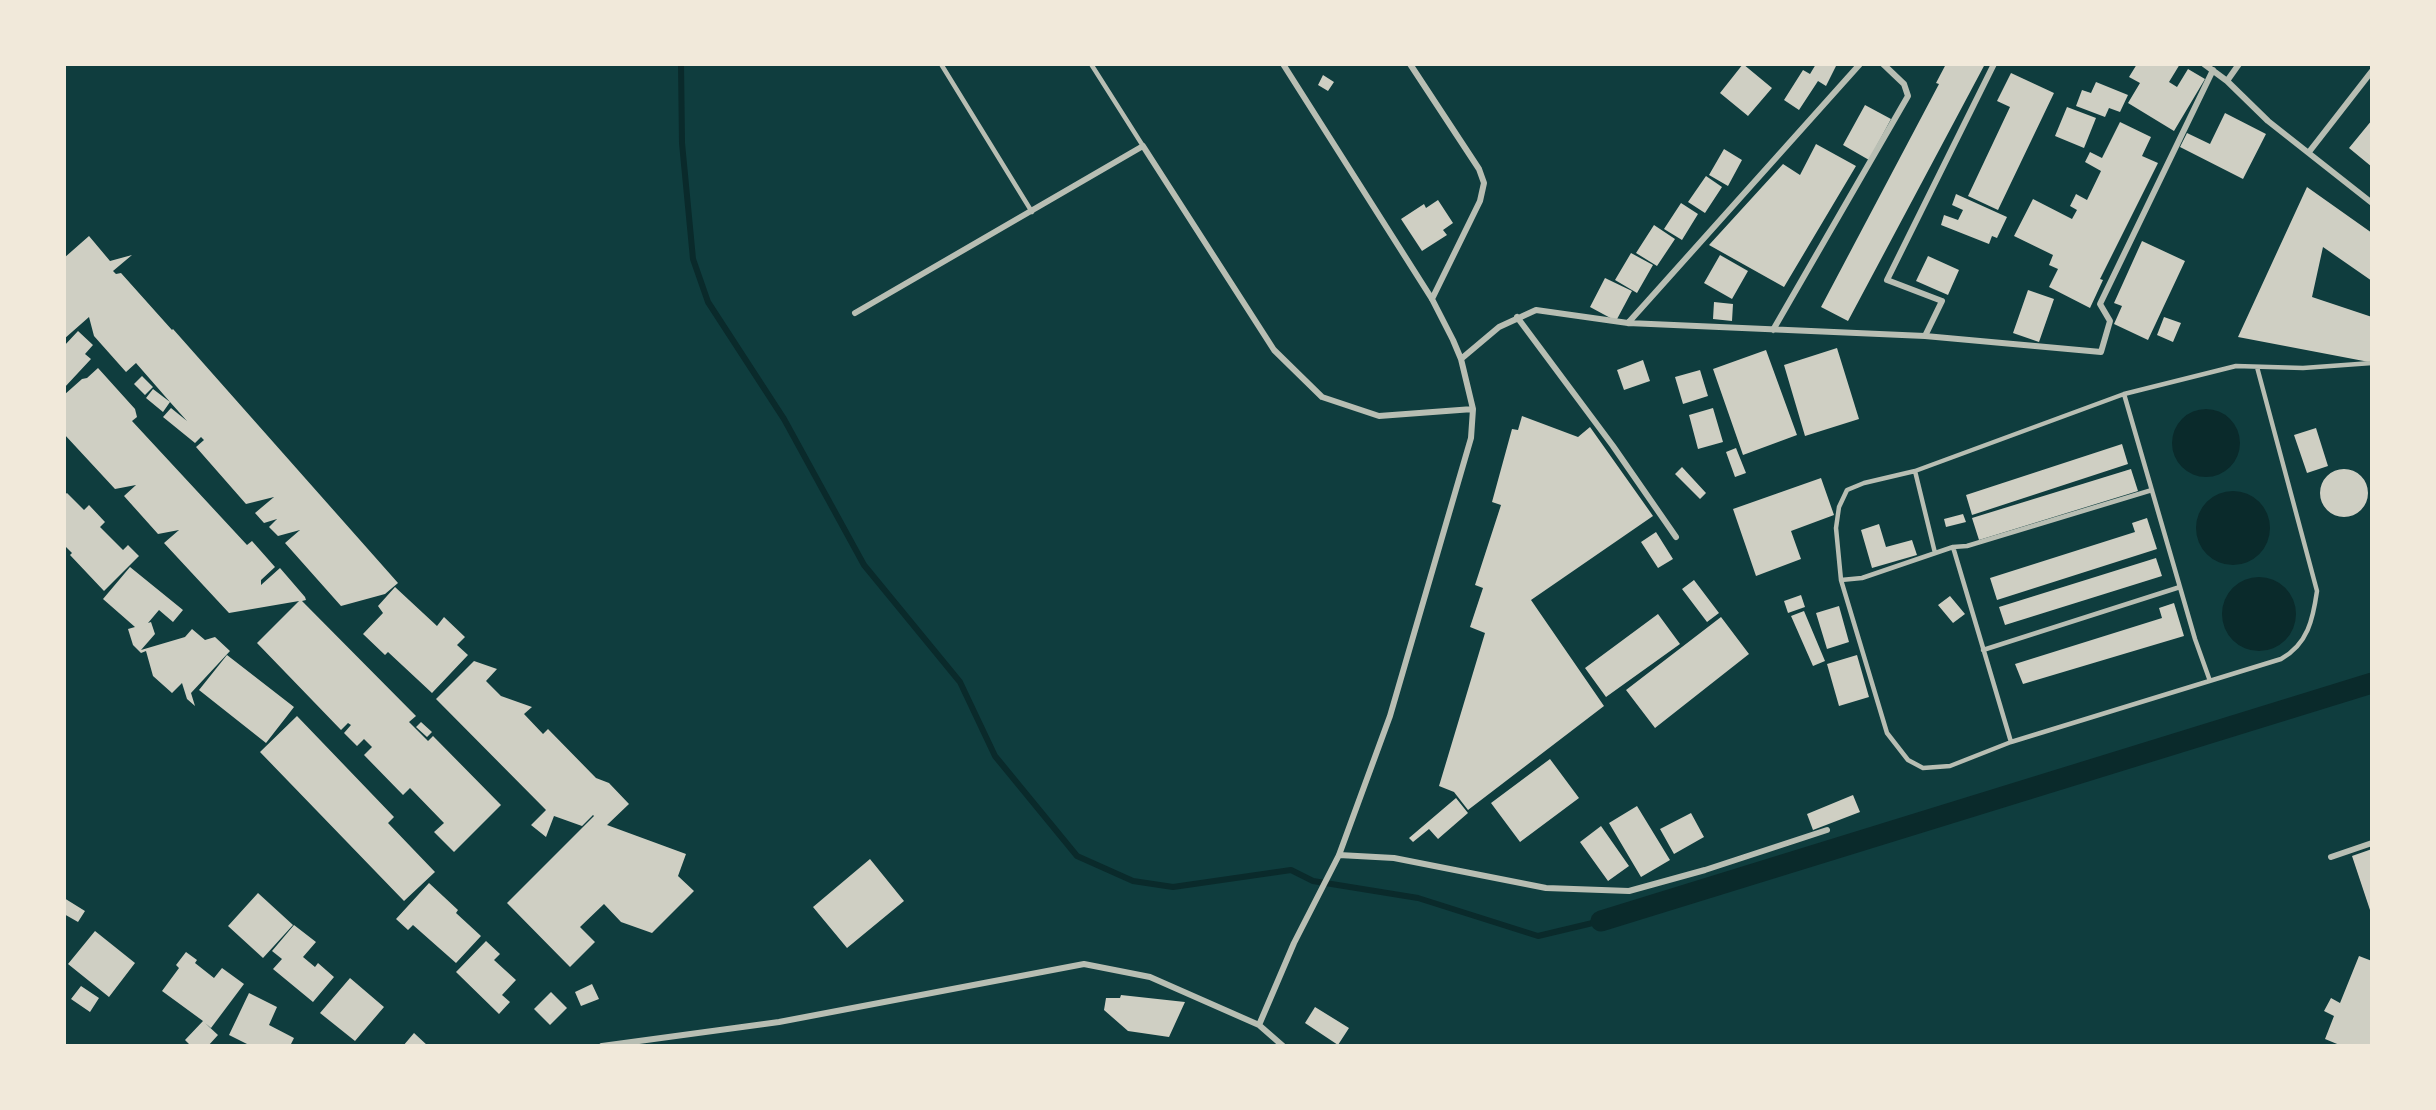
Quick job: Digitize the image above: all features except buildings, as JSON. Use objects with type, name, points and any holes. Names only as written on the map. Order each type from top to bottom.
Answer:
[{"type":"street","points":[[1259,1025],[1294,943],[1338,855],[1390,716],[1471,438],[1473,409],[1461,359],[1432,299],[1283,64]]},
{"type":"street","points":[[1410,64],[1479,169],[1484,183],[1480,201],[1432,299]]},
{"type":"street","points":[[1629,324],[1860,64]]},
{"type":"street","points":[[1773,330],[1908,96],[1904,84],[1883,64]]},
{"type":"street","points":[[1925,336],[1942,301],[1887,280],[1994,64]]},
{"type":"street","points":[[2205,64],[2227,81],[2268,121],[2372,203]]},
{"type":"street","points":[[2227,81],[2239,64]]},
{"type":"street","points":[[1461,359],[1499,327],[1536,310],[1629,324],[1925,336],[2101,352],[2110,321],[2100,304],[2213,70]]},
{"type":"street","points":[[2309,152],[2372,71]]},
{"type":"street","points":[[855,313],[1143,146],[1274,351],[1322,398],[1379,416],[1473,409]]},
{"type":"street","points":[[1517,317],[1613,446],[1676,537]]},
{"type":"street","points":[[1338,855],[1394,858],[1546,888],[1629,891],[1705,870],[1827,830]]},
{"type":"street","points":[[2331,857],[2372,843]]},
{"type":"street","points":[[602,1046],[779,1022],[1084,964],[1150,977],[1259,1025],[1283,1046]]},
{"type":"lane","points":[[941,64],[1032,212]]},
{"type":"lane","points":[[1091,64],[1143,146]]},
{"type":"lane","points":[[2257,367],[2317,591],[2313,620],[2293,652],[2281,659],[2011,742],[1950,766],[1923,768],[1908,760],[1887,733],[1841,580],[1836,528],[1839,507],[1847,490],[1864,483],[1915,471],[2124,393],[2236,366],[2304,368],[2372,363]]},
{"type":"lane","points":[[2124,393],[2180,587],[2210,681]]},
{"type":"lane","points":[[1915,471],[1935,553]]},
{"type":"lane","points":[[1841,580],[1862,578],[1953,547],[1967,546],[2152,490]]},
{"type":"lane","points":[[1953,547],[2011,742]]},
{"type":"lane","points":[[1983,650],[2180,587]]},
{"type":"water","points":[[2206,409],[2219,412],[2230,419],[2237,430],[2240,443],[2237,456],[2230,467],[2219,474],[2206,477],[2193,474],[2182,467],[2175,456],[2172,443],[2175,430],[2182,419],[2193,412]]},
{"type":"water","points":[[2226,491],[2240,491],[2254,497],[2264,507],[2270,521],[2268,542],[2254,559],[2240,565],[2226,565],[2212,559],[2202,549],[2196,535],[2196,521],[2202,507],[2212,497]]},
{"type":"water","points":[[2259,577],[2273,580],[2285,588],[2293,600],[2296,614],[2293,628],[2285,640],[2273,648],[2259,651],[2245,648],[2233,640],[2225,628],[2222,614],[2225,600],[2233,588],[2245,580]]},
{"type":"waterway","points":[[681,64],[682,143],[693,259],[708,302],[784,419],[864,565],[960,682],[995,756],[1077,856],[1133,881],[1173,887],[1291,870],[1313,881],[1418,898],[1538,936],[1601,921]]},
{"type":"waterway","points":[[1601,921],[2372,683]]}]
